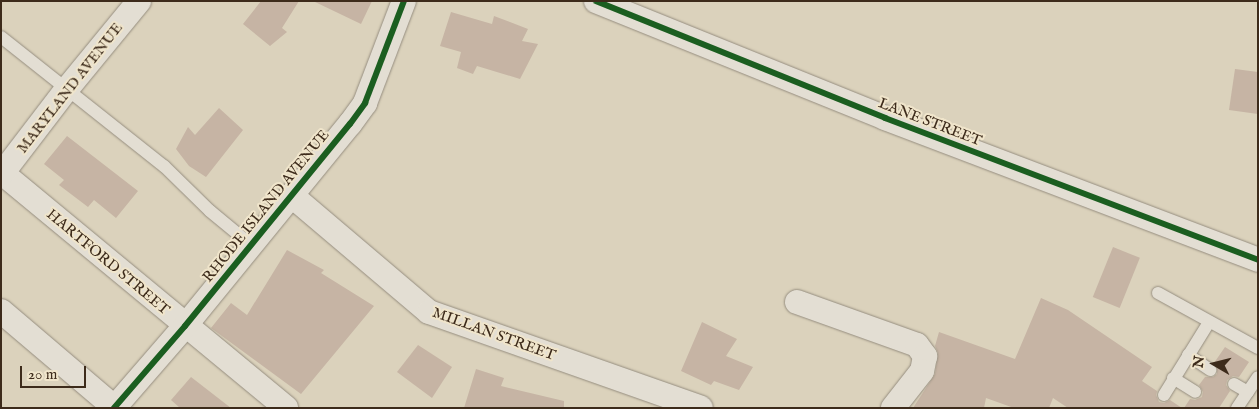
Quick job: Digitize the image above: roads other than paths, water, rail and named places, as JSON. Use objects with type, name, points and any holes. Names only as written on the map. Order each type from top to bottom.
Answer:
[{"type":"street","name":"RHODE ISLAND AVENUE","points":[[115,408],[185,326],[290,195],[350,124],[364,103],[404,1]]},
{"type":"street","name":"LANE STREET","points":[[596,1],[885,118],[1258,260]]},
{"type":"street","name":"MARYLAND AVENUE","points":[[2,173],[130,4]]},
{"type":"street","name":"HARTFORD STREET","points":[[2,173],[286,408]]},
{"type":"street","name":"MILLAN STREET","points":[[290,195],[429,312],[701,408]]},
{"type":"street","points":[[797,302],[916,345],[925,356],[922,371],[893,408]]},
{"type":"street","points":[[1,311],[115,408]]},
{"type":"lane","points":[[1,37],[164,166],[210,211],[250,244]]},
{"type":"lane","points":[[1158,293],[1208,322],[1256,343]]},
{"type":"lane","points":[[1164,395],[1208,322]]},
{"type":"lane","points":[[1188,355],[1210,370]]},
{"type":"lane","points":[[1238,408],[1258,377]]},
{"type":"lane","points":[[1173,378],[1195,392]]},
{"type":"lane","points":[[1234,384],[1248,392]]}]
